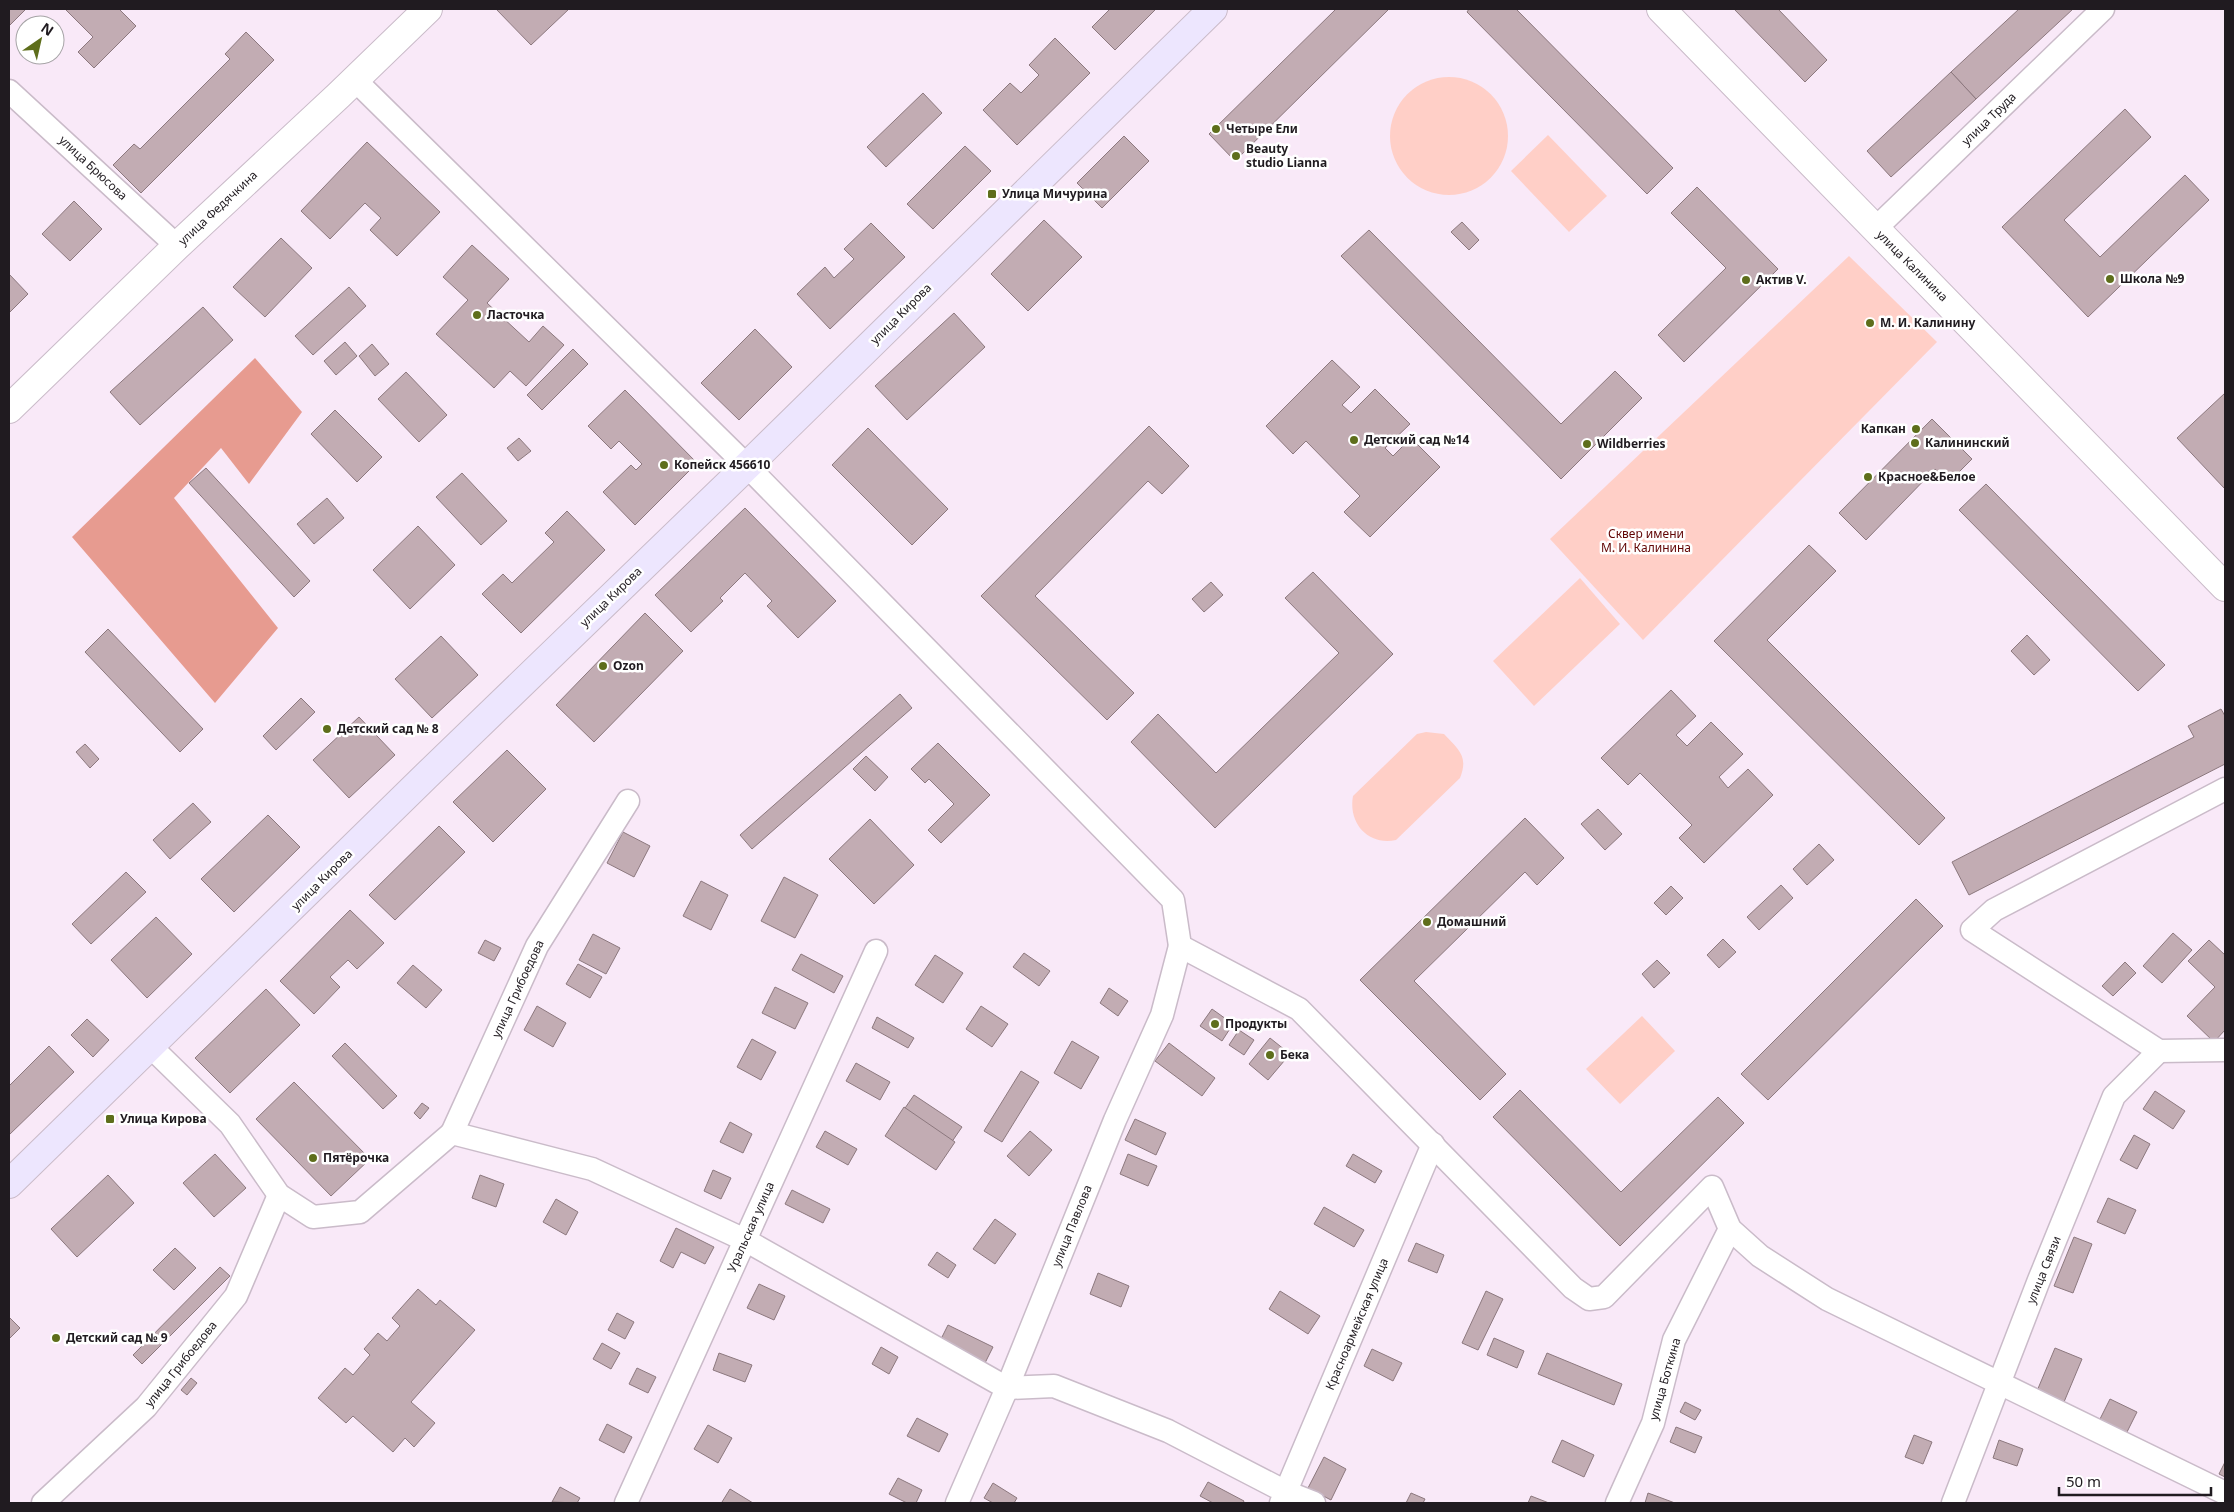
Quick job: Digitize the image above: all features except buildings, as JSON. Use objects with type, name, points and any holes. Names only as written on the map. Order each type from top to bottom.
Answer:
[{"type":"main road","name":"улица Кирова","points":[[9,1184],[747,466],[1213,9]]},
{"type":"street","name":"улица Федячкина","points":[[9,409],[177,246],[356,80],[428,9]]},
{"type":"street","name":"улица Калинина","points":[[1661,9],[2225,587]]},
{"type":"street","name":"улица Труда","points":[[1875,229],[2102,9]]},
{"type":"street","points":[[356,80],[747,466],[1173,900],[1180,946],[1299,1009],[1573,1288],[1590,1300],[1604,1297],[1620,1283],[1712,1188],[1730,1229],[1760,1256],[1827,1299],[2225,1493]]},
{"type":"street","name":"улица Брюсова","points":[[9,91],[177,246]]},
{"type":"street","points":[[2225,789],[1994,910],[1972,930],[2159,1051],[2225,1050]]},
{"type":"street","name":"улица Грибоедова","points":[[452,1133],[537,946],[628,801]]},
{"type":"street","name":"улица Павлова","points":[[957,1503],[1007,1388],[1115,1120],[1162,1015],[1180,946]]},
{"type":"street","name":"Уральская улица","points":[[626,1503],[876,951]]},
{"type":"street","points":[[150,1046],[230,1124],[279,1195],[313,1217],[360,1212],[452,1133],[592,1169],[745,1240],[1007,1388],[1054,1386],[1168,1430],[1284,1498],[1314,1503]]},
{"type":"street","name":"улица Связи","points":[[1953,1503],[2114,1096],[2159,1051]]},
{"type":"street","name":"Красноармейская улица","points":[[1284,1498],[1433,1144]]},
{"type":"street","name":"улица Грибоедова","points":[[43,1503],[146,1407],[236,1296],[279,1195]]},
{"type":"street","name":"улица Боткина","points":[[1617,1503],[1653,1424],[1674,1340],[1730,1229]]},
{"type":"green space","points":[[1449,77],[1460,78],[1482,87],[1498,103],[1507,125],[1507,147],[1498,169],[1482,185],[1460,194],[1449,195],[1438,194],[1416,185],[1400,169],[1391,147],[1390,136],[1391,125],[1400,103],[1416,87],[1438,78]]},
{"type":"green space","points":[[1548,135],[1607,196],[1569,232],[1511,171]]},
{"type":"green space","name":"Сквер имени М. И. Калинина","points":[[1849,256],[1937,342],[1643,640],[1550,539]]},
{"type":"green space","points":[[1580,578],[1620,624],[1534,706],[1493,661]]},
{"type":"green space","points":[[1426,732],[1444,734],[1461,753],[1463,764],[1460,778],[1396,840],[1386,841],[1369,836],[1357,823],[1352,806],[1353,796],[1417,734]]},
{"type":"green space","points":[[1642,1016],[1675,1051],[1620,1104],[1586,1069]]},
{"type":"shaded area","points":[[255,358],[302,412],[249,484],[221,448],[174,498],[278,628],[215,703],[72,537]]},
{"type":"place","name":"Четыре Ели","points":[[1216,129]]},
{"type":"place","name":"Beauty studio Lianna","points":[[1236,156]]},
{"type":"place","name":"Улица Мичурина","points":[[992,194]]},
{"type":"place","name":"Школа №9","points":[[2110,279]]},
{"type":"place","name":"Актив V.","points":[[1746,280]]},
{"type":"place","name":"Ласточка","points":[[477,315]]},
{"type":"place","name":"М. И. Калинину","points":[[1870,323]]},
{"type":"place","name":"Капкан","points":[[1916,429]]},
{"type":"place","name":"Детский сад №14","points":[[1354,440]]},
{"type":"place","name":"Калининский","points":[[1915,443]]},
{"type":"place","name":"Wildberries","points":[[1587,444]]},
{"type":"place","name":"Копейск 456610","points":[[664,465]]},
{"type":"place","name":"Красное&Белое","points":[[1868,477]]},
{"type":"place","name":"Ozon","points":[[603,666]]},
{"type":"place","name":"Детский сад № 8","points":[[327,729]]},
{"type":"place","name":"Домашний","points":[[1427,922]]},
{"type":"place","name":"Продукты","points":[[1215,1024]]},
{"type":"place","name":"Бека","points":[[1270,1055]]},
{"type":"place","name":"Улица Кирова","points":[[110,1119]]},
{"type":"place","name":"Пятёрочка","points":[[313,1158]]},
{"type":"place","name":"Детский сад № 9","points":[[56,1338]]}]
